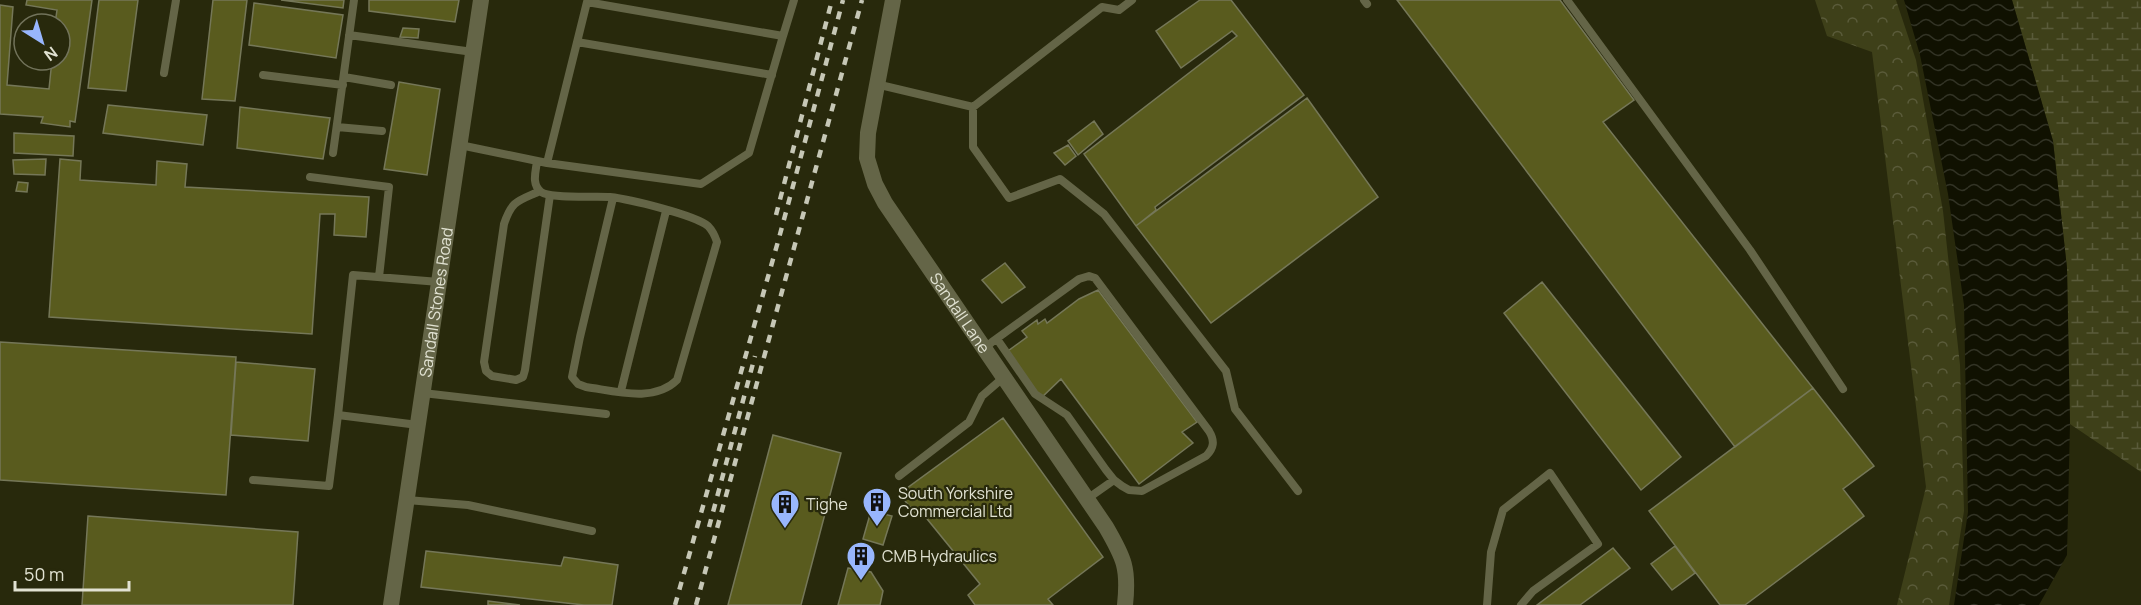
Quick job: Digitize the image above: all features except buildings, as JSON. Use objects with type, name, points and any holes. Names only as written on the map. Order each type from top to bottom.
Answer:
[{"type":"street","name":"Sandall Stones Road","points":[[391,605],[481,0]]},
{"type":"street","name":"Sandall Lane","points":[[892,0],[868,133],[867,158],[875,184],[885,203],[991,344],[1004,377],[1122,554],[1128,580],[1125,605]]},
{"type":"lane","points":[[164,73],[176,0]]},
{"type":"lane","points":[[333,153],[354,0]]},
{"type":"lane","points":[[460,145],[547,164],[701,184],[749,153],[794,0]]},
{"type":"lane","points":[[973,107],[1102,7],[1119,10],[1132,0]]},
{"type":"lane","points":[[1567,0],[1750,250],[1842,389]]},
{"type":"lane","points":[[547,164],[587,1],[783,36]]},
{"type":"lane","points":[[349,35],[473,52]]},
{"type":"lane","points":[[577,42],[772,75]]},
{"type":"lane","points":[[263,75],[391,85]]},
{"type":"lane","points":[[876,84],[973,107]]},
{"type":"lane","points":[[973,107],[973,147],[1009,198],[1060,179],[1104,214],[1226,371],[1235,409],[1298,491]]},
{"type":"lane","points":[[337,127],[382,131]]},
{"type":"lane","points":[[537,161],[534,180],[540,191],[550,195],[613,198],[693,217],[707,225],[713,232],[717,242],[677,380],[670,387],[661,391],[645,394],[586,387],[578,384],[572,377],[613,198]]},
{"type":"lane","points":[[310,177],[389,187],[378,277]]},
{"type":"lane","points":[[540,191],[517,202],[509,209],[504,224],[484,362],[486,372],[492,376],[516,380],[523,377],[550,195]]},
{"type":"lane","points":[[621,391],[666,211]]},
{"type":"lane","points":[[253,480],[329,486],[353,275],[439,282]]},
{"type":"lane","points":[[1089,276],[1100,283],[1209,431],[1213,442],[1211,451],[1206,456],[1142,491],[1129,490],[1114,480],[1067,415],[1035,394],[991,344],[1079,279],[1089,276]]},
{"type":"lane","points":[[899,476],[969,422],[982,396],[1004,377]]},
{"type":"lane","points":[[423,393],[606,414]]},
{"type":"lane","points":[[338,415],[418,425]]},
{"type":"lane","points":[[1487,605],[1491,552],[1503,510],[1550,473],[1598,544],[1533,591],[1521,605]]},
{"type":"lane","points":[[1087,499],[1114,480]]},
{"type":"lane","points":[[407,500],[468,505],[592,531]]},
{"type":"green space","points":[[1815,0],[1896,0],[1916,60],[1943,211],[1960,365],[1964,511],[1949,605],[1897,605],[1926,487],[1872,52],[1827,36]]},
{"type":"green space","points":[[2012,0],[2141,0],[2141,472],[2070,424],[2067,268],[2053,141]]},
{"type":"water","points":[[1904,0],[2012,0],[2053,141],[2067,268],[2070,424],[2067,555],[2039,605],[1954,605],[1968,512],[1964,305],[1948,194],[1920,55]]},
{"type":"railway","points":[[776,215],[832,0]]},
{"type":"railway","points":[[675,605],[779,238],[843,0]]},
{"type":"railway","points":[[696,605],[862,0]]},
{"type":"railway","points":[[709,527],[755,356]]},
{"type":"place","name":"South Yorkshire Commercial Ltd","points":[[877,528]]},
{"type":"place","name":"Tighe","points":[[785,530]]},
{"type":"place","name":"CMB Hydraulics","points":[[861,582]]}]
